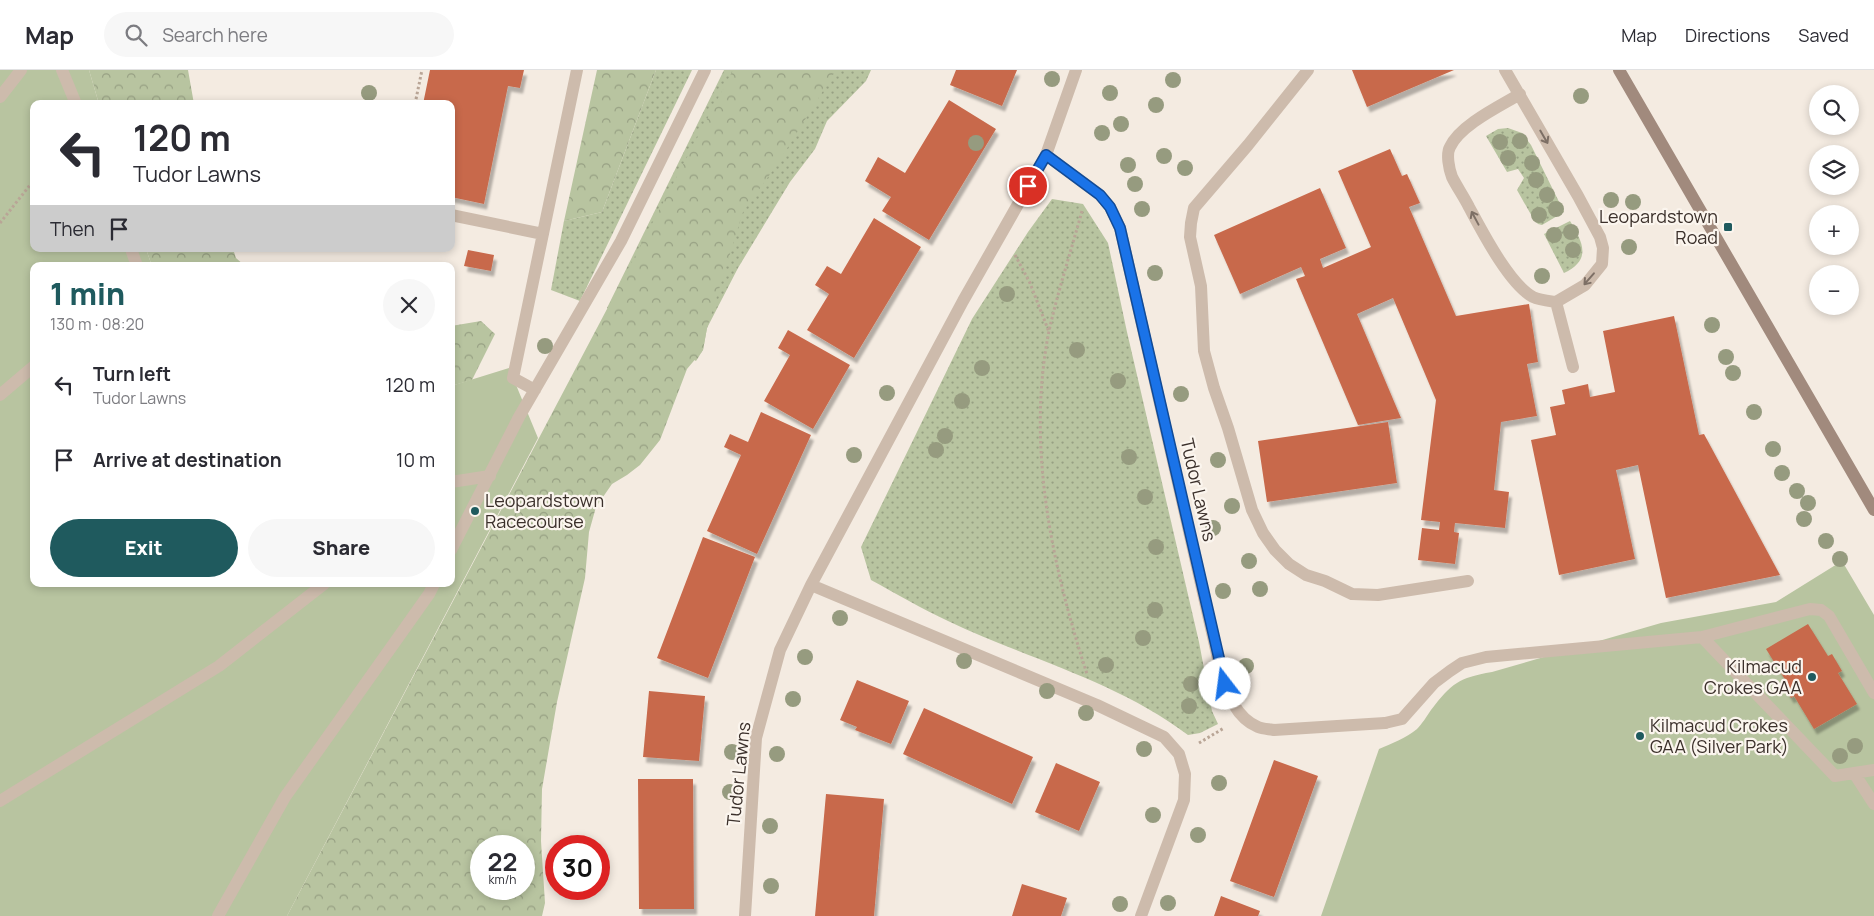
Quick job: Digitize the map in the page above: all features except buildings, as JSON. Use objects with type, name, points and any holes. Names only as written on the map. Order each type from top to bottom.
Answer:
[{"type":"main road","points":[[1619,70],[1874,510]]},
{"type":"street","points":[[0,97],[21,70]]},
{"type":"street","points":[[62,70],[74,100]]},
{"type":"street","points":[[535,390],[513,378],[577,70]]},
{"type":"street","points":[[455,542],[535,390],[621,241],[705,70]]},
{"type":"street","name":"Tudor Lawns","points":[[745,916],[756,738],[780,650],[812,585],[962,301],[1046,155],[1076,70]]},
{"type":"street","points":[[1308,70],[1248,145],[1194,208],[1191,223],[1190,237],[1201,286],[1204,351],[1252,510],[1263,534],[1289,564],[1306,575],[1325,581],[1352,594],[1378,595],[1468,581]]},
{"type":"street","points":[[1505,70],[1520,94],[1578,196],[1604,248],[1602,264],[1586,285],[1556,302],[1534,297],[1506,269],[1492,249],[1452,176],[1448,159],[1449,147],[1471,124],[1520,94]]},
{"type":"street","name":"Tudor Lawns","points":[[1046,155],[1089,186],[1110,207],[1120,228],[1221,672],[1228,696],[1243,717],[1258,727],[1274,730],[1385,723],[1402,719],[1434,683],[1462,663],[1486,657],[1702,637]]},
{"type":"street","points":[[455,216],[543,234]]},
{"type":"street","points":[[1556,302],[1572,367]]},
{"type":"street","points":[[0,395],[30,369]]},
{"type":"street","points":[[455,481],[490,476]]},
{"type":"street","points":[[812,585],[1097,705],[1164,737],[1179,754],[1185,774],[1184,800],[1141,916]]},
{"type":"street","points":[[0,801],[219,666],[320,587]]},
{"type":"street","points":[[218,916],[286,797],[432,587]]},
{"type":"street","points":[[1874,693],[1829,616],[1821,610],[1810,609],[1702,637],[1835,776],[1874,770]]},
{"type":"street","points":[[1854,773],[1874,804]]},
{"type":"path","points":[[416,100],[422,70]]},
{"type":"path","points":[[0,223],[30,185]]},
{"type":"path","points":[[1089,186],[1049,332],[1041,416],[1041,464],[1055,556],[1074,633],[1097,705]]},
{"type":"path","points":[[1002,233],[1030,283],[1049,332]]},
{"type":"path","points":[[1179,754],[1243,717]]},
{"type":"green space","name":"Leopardstown Racecourse","points":[[0,70],[89,70],[98,100],[30,100],[30,252],[147,252],[151,262],[30,262],[30,587],[455,587],[455,385],[509,368],[538,438],[287,916],[0,916]]},
{"type":"green space","points":[[89,70],[188,70],[193,100],[98,100]]},
{"type":"green space","points":[[597,70],[656,70],[602,212],[564,221]]},
{"type":"green space","points":[[656,70],[692,70],[580,301],[551,290],[564,221],[602,212]]},
{"type":"green space","points":[[724,70],[871,70],[866,81],[827,121],[815,149],[790,182],[738,268],[707,328],[703,350],[696,361],[607,308]]},
{"type":"green space","points":[[733,70],[836,70],[778,163],[743,212],[707,328],[703,350],[687,369],[660,440],[640,465],[612,484],[596,507],[589,532],[585,578],[557,702],[542,789],[541,841],[545,903],[542,916],[287,916]]},
{"type":"green space","points":[[1508,128],[1522,133],[1531,145],[1564,212],[1542,225],[1534,220],[1517,190],[1524,178],[1518,169],[1507,172],[1486,136],[1498,129]]},
{"type":"green space","points":[[1052,199],[1083,204],[1108,243],[1199,642],[1212,711],[1218,724],[1200,733],[1188,735],[1161,716],[1102,685],[978,635],[871,580],[861,547],[972,319],[1028,232]]},
{"type":"green space","points":[[1570,221],[1581,243],[1582,256],[1573,268],[1564,273],[1544,234]]},
{"type":"green space","points":[[147,252],[234,252],[236,258],[240,262],[151,262]]},
{"type":"green space","points":[[481,321],[495,334],[472,380],[455,385],[455,325]]},
{"type":"green space","name":"Kilmacud Crokes GAA (Silver Park)","points":[[1842,561],[1874,615],[1874,916],[1321,916],[1379,749],[1417,729],[1438,701],[1457,683],[1471,677],[1661,623],[1776,602]]},
{"type":"place","name":"Leopardstown Road","points":[[1728,227]]},
{"type":"place","name":"Leopardstown Racecourse","points":[[475,511]]},
{"type":"place","name":"Kilmacud Crokes GAA","points":[[1812,677]]},
{"type":"place","name":"Kilmacud Crokes GAA (Silver Park)","points":[[1640,736]]},
{"type":"route","points":[[1028,186],[1046,155],[1100,195],[1110,207],[1120,228],[1225,684]]}]
